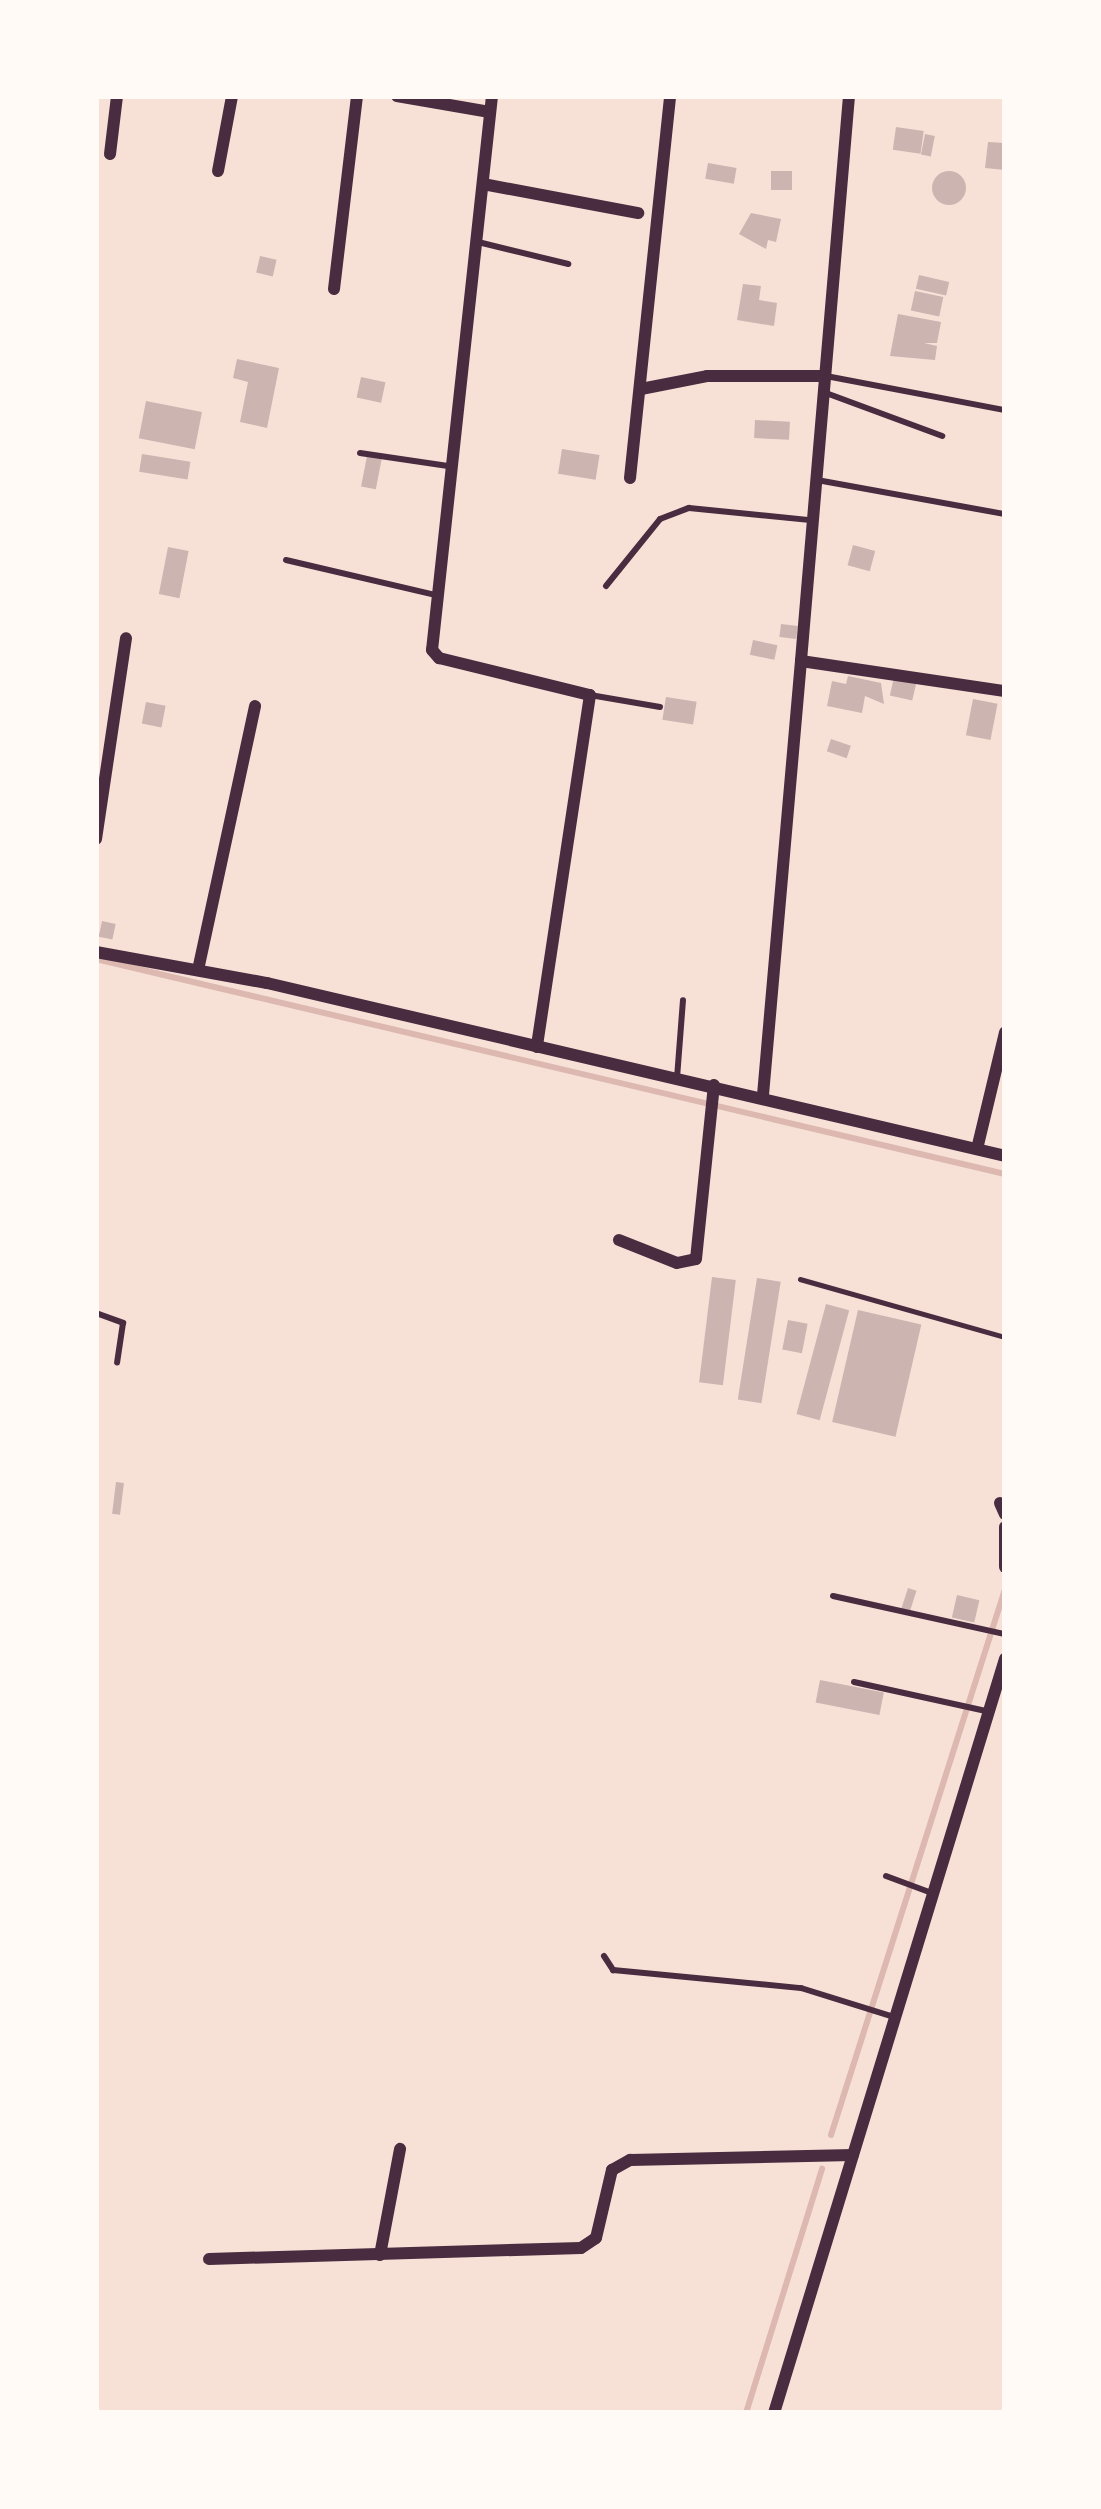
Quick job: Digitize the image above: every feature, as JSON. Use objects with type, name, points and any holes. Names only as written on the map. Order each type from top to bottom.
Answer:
[{"type":"street","points":[[110,154],[118,96]]},
{"type":"street","points":[[218,171],[232,96]]},
{"type":"street","points":[[334,289],[357,96]]},
{"type":"street","points":[[397,96],[490,112]]},
{"type":"street","points":[[492,96],[438,596],[436,657],[590,694],[537,1047]]},
{"type":"street","points":[[630,478],[670,96]]},
{"type":"street","points":[[763,1096],[849,96]]},
{"type":"street","points":[[483,184],[638,214]]},
{"type":"street","points":[[641,389],[707,376],[824,376]]},
{"type":"street","points":[[96,839],[126,638]]},
{"type":"street","points":[[801,661],[1005,692]]},
{"type":"street","points":[[198,970],[255,706]]},
{"type":"street","points":[[96,952],[198,970],[714,1085],[1005,1156]]},
{"type":"street","points":[[977,1149],[1005,1032]]},
{"type":"street","points":[[619,1240],[677,1263],[696,1259],[714,1085]]},
{"type":"street","points":[[1005,1527],[1005,1567]]},
{"type":"street","points":[[774,2413],[929,1892],[995,1708],[1005,1660]]},
{"type":"street","points":[[380,2255],[400,2150]]},
{"type":"street","points":[[209,2259],[588,2247],[607,2179],[630,2160],[853,2156]]},
{"type":"lane","points":[[476,242],[568,264]]},
{"type":"lane","points":[[824,376],[1005,410]]},
{"type":"lane","points":[[823,392],[942,436]]},
{"type":"lane","points":[[359,453],[452,466]]},
{"type":"lane","points":[[818,480],[1005,514]]},
{"type":"lane","points":[[606,586],[660,519],[689,508],[814,521]]},
{"type":"lane","points":[[286,560],[438,596]]},
{"type":"lane","points":[[590,694],[660,707]]},
{"type":"lane","points":[[676,1078],[683,1000]]},
{"type":"lane","points":[[96,1313],[121,1318],[118,1363]]},
{"type":"lane","points":[[833,1596],[1005,1634]]},
{"type":"lane","points":[[854,1682],[995,1708]]},
{"type":"lane","points":[[886,1876],[929,1892]]},
{"type":"lane","points":[[604,1956],[613,1970],[801,1988],[895,2017]]},
{"type":"path","points":[[800,1279],[1005,1337]]},
{"type":"building","points":[[896,127],[924,131],[921,154],[893,150]]},
{"type":"building","points":[[925,134],[935,136],[931,157],[921,155]]},
{"type":"building","points":[[988,142],[1005,143],[1005,170],[985,168]]},
{"type":"building","points":[[708,163],[737,168],[734,184],[705,179]]},
{"type":"building","points":[[771,171],[792,171],[792,190],[771,190]]},
{"type":"building","points":[[949,171],[961,176],[966,188],[961,200],[949,205],[937,200],[932,188],[937,176]]},
{"type":"building","points":[[751,213],[781,219],[776,242],[768,240],[766,249],[739,234]]},
{"type":"building","points":[[260,256],[277,260],[273,276],[256,273]]},
{"type":"building","points":[[919,275],[949,282],[946,296],[916,289]]},
{"type":"building","points":[[743,284],[761,286],[759,300],[777,303],[774,326],[737,320]]},
{"type":"building","points":[[915,291],[943,297],[939,317],[911,311]]},
{"type":"building","points":[[898,314],[941,322],[937,343],[924,343],[937,346],[935,360],[890,356]]},
{"type":"building","points":[[237,359],[279,368],[267,428],[240,422],[248,382],[233,378]]},
{"type":"building","points":[[361,377],[385,382],[381,403],[357,398]]},
{"type":"building","points":[[146,401],[202,412],[195,449],[139,438]]},
{"type":"building","points":[[755,420],[790,422],[789,440],[754,438]]},
{"type":"building","points":[[562,449],[600,455],[596,480],[558,474]]},
{"type":"building","points":[[142,454],[190,462],[188,479],[139,472]]},
{"type":"building","points":[[367,456],[382,459],[376,489],[361,486]]},
{"type":"building","points":[[853,545],[875,551],[870,571],[848,565]]},
{"type":"building","points":[[168,547],[189,551],[179,598],[159,594]]},
{"type":"building","points":[[781,624],[798,626],[796,639],[779,637]]},
{"type":"building","points":[[753,640],[777,645],[774,660],[750,655]]},
{"type":"building","points":[[895,673],[917,678],[912,701],[890,695]]},
{"type":"building","points":[[848,676],[881,683],[884,704],[865,696],[862,713],[827,706],[832,681],[846,684]]},
{"type":"building","points":[[666,697],[697,702],[693,725],[662,720]]},
{"type":"building","points":[[973,699],[998,704],[990,740],[966,735]]},
{"type":"building","points":[[146,702],[166,706],[161,727],[142,724]]},
{"type":"building","points":[[831,739],[851,746],[847,758],[827,751]]},
{"type":"building","points":[[102,921],[116,924],[112,940],[99,937]]},
{"type":"building","points":[[712,1277],[736,1280],[723,1385],[699,1382]]},
{"type":"building","points":[[757,1278],[781,1282],[761,1403],[738,1399]]},
{"type":"building","points":[[826,1304],[849,1310],[820,1420],[796,1414]]},
{"type":"building","points":[[858,1310],[921,1325],[895,1437],[832,1422]]},
{"type":"building","points":[[788,1320],[808,1324],[802,1353],[782,1349]]},
{"type":"building","points":[[116,1482],[124,1483],[120,1515],[112,1514]]},
{"type":"building","points":[[908,1588],[917,1591],[910,1612],[901,1609]]},
{"type":"building","points":[[957,1595],[979,1600],[974,1623],[952,1617]]},
{"type":"building","points":[[820,1680],[884,1692],[879,1715],[816,1703]]},
{"type":"waterway","points":[[96,959],[1005,1174]]},
{"type":"waterway","points":[[831,2135],[1005,1589]]},
{"type":"waterway","points":[[746,2413],[822,2169]]}]
